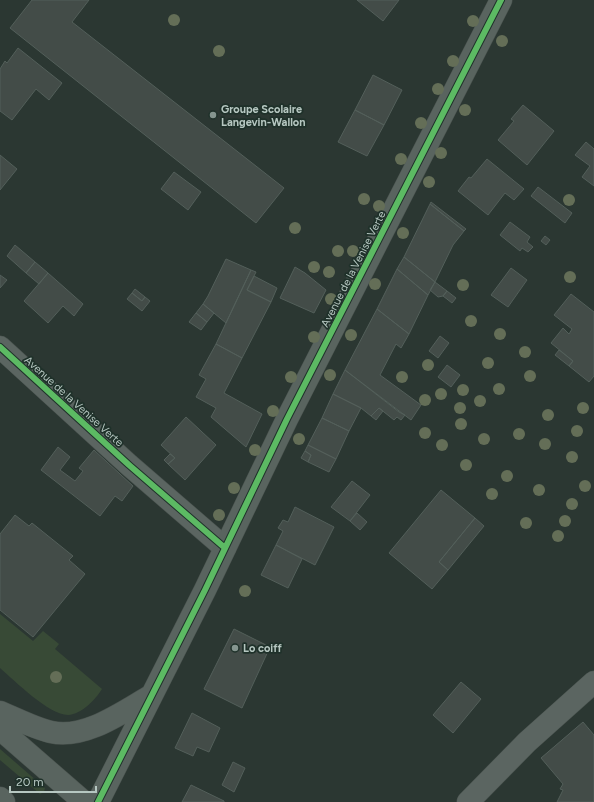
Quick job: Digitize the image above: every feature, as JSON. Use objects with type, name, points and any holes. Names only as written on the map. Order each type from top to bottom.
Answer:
[{"type":"street","name":"Avenue de la Venise Verte","points":[[98,802],[203,595],[288,418],[501,0]]},
{"type":"street","name":"Avenue de la Venise Verte","points":[[0,347],[129,465],[225,548]]},
{"type":"street","points":[[468,802],[527,742],[594,682]]},
{"type":"street","points":[[0,712],[52,732],[65,734],[76,733],[92,728],[152,695]]},
{"type":"street","points":[[0,729],[84,802]]},
{"type":"street","points":[[0,798],[4,802]]},
{"type":"green space","points":[[0,614],[33,641],[43,631],[59,644],[55,649],[102,689],[96,698],[83,709],[68,715],[60,714],[42,704],[23,689],[0,668]]},
{"type":"green space","points":[[0,749],[45,788],[44,792],[40,794],[0,760]]},
{"type":"building","points":[[32,0],[89,0],[72,22],[284,188],[256,223],[10,28]]},
{"type":"building","points":[[357,0],[399,0],[383,21]]},
{"type":"building","points":[[18,48],[62,83],[49,100],[36,89],[12,120],[0,111],[0,69],[5,61],[7,63]]},
{"type":"building","points":[[373,75],[402,90],[384,125],[355,110]]},
{"type":"building","points":[[523,105],[554,131],[527,165],[498,140],[514,121],[511,119]]},
{"type":"building","points":[[355,110],[384,125],[367,156],[338,142]]},
{"type":"building","points":[[586,142],[594,149],[594,186],[582,177],[590,166],[575,155]]},
{"type":"building","points":[[0,155],[17,169],[0,190]]},
{"type":"building","points":[[487,159],[524,189],[514,200],[505,193],[488,215],[458,191],[469,177],[471,178]]},
{"type":"building","points":[[174,172],[201,192],[188,210],[161,189]]},
{"type":"building","points":[[538,187],[572,213],[565,223],[531,196]]},
{"type":"building","points":[[431,202],[466,229],[464,231],[430,204]]},
{"type":"building","points":[[430,204],[464,231],[453,245],[435,282],[404,257]]},
{"type":"building","points":[[510,222],[530,237],[527,242],[533,247],[528,252],[522,248],[520,251],[500,235]]},
{"type":"building","points":[[545,236],[550,240],[546,245],[541,241]]},
{"type":"building","points":[[15,245],[35,262],[26,273],[7,256]]},
{"type":"building","points":[[404,257],[435,282],[428,295],[397,269]]},
{"type":"building","points":[[226,259],[251,270],[226,323],[203,304]]},
{"type":"building","points":[[35,262],[48,273],[39,284],[26,273]]},
{"type":"building","points":[[295,267],[326,290],[314,313],[280,298]]},
{"type":"building","points":[[511,268],[527,280],[508,307],[491,295]]},
{"type":"building","points":[[397,269],[428,295],[409,334],[377,309]]},
{"type":"building","points":[[251,270],[256,272],[247,290],[271,302],[242,358],[216,344]]},
{"type":"building","points":[[48,273],[83,304],[74,316],[63,306],[48,323],[24,301]]},
{"type":"building","points":[[0,275],[7,280],[0,288]]},
{"type":"building","points":[[254,276],[277,288],[271,302],[247,290]]},
{"type":"building","points":[[435,282],[447,291],[443,296],[438,297],[430,290]]},
{"type":"building","points":[[135,289],[145,297],[142,301],[132,293]]},
{"type":"building","points":[[447,291],[456,298],[452,303],[443,296]]},
{"type":"building","points":[[132,293],[142,301],[145,297],[150,301],[142,311],[127,299]]},
{"type":"building","points":[[571,294],[594,312],[594,376],[589,382],[569,366],[573,361],[551,343],[563,328],[569,334],[572,329],[554,315]]},
{"type":"building","points":[[203,304],[214,313],[207,322],[196,313]]},
{"type":"building","points":[[377,309],[409,334],[401,348],[396,344],[380,375],[421,405],[411,420],[345,370]]},
{"type":"building","points":[[196,313],[207,322],[201,330],[189,322]]},
{"type":"building","points":[[440,336],[449,343],[438,358],[429,351]]},
{"type":"building","points":[[216,344],[242,358],[224,393],[262,414],[246,447],[211,417],[216,408],[196,397],[206,379],[199,375]]},
{"type":"building","points":[[559,350],[573,361],[569,366],[555,355]]},
{"type":"building","points":[[447,365],[460,375],[451,387],[438,377]]},
{"type":"building","points":[[345,370],[405,415],[401,420],[397,417],[394,420],[379,408],[371,416],[361,408],[333,394]]},
{"type":"building","points":[[333,394],[361,408],[349,431],[322,418]]},
{"type":"building","points":[[379,408],[383,411],[376,420],[371,416]]},
{"type":"building","points":[[186,417],[216,445],[185,480],[168,464],[175,458],[161,445]]},
{"type":"building","points":[[322,418],[349,431],[336,459],[308,445]]},
{"type":"building","points":[[308,445],[336,459],[329,472],[308,462],[311,455],[305,451]]},
{"type":"building","points":[[58,447],[70,457],[60,470],[75,481],[83,471],[79,468],[94,450],[133,486],[122,501],[115,496],[100,516],[41,470]]},
{"type":"building","points":[[305,451],[311,455],[308,462],[301,458]]},
{"type":"building","points":[[170,454],[175,458],[168,464],[164,460]]},
{"type":"building","points":[[352,481],[370,495],[350,521],[331,507]]},
{"type":"building","points":[[441,490],[475,518],[439,562],[448,570],[432,589],[389,553]]},
{"type":"building","points":[[295,507],[334,527],[315,565],[276,545],[283,531],[278,528],[283,520],[288,522]]},
{"type":"building","points":[[357,513],[367,522],[360,530],[350,521]]},
{"type":"building","points":[[15,515],[29,526],[32,523],[73,556],[69,560],[85,574],[33,637],[0,610],[0,534]]},
{"type":"building","points":[[475,518],[484,526],[448,570],[439,562]]},
{"type":"building","points":[[276,545],[302,559],[288,588],[261,575]]},
{"type":"building","points":[[234,629],[270,647],[242,708],[204,689]]},
{"type":"building","points":[[461,682],[481,699],[453,733],[433,715]]},
{"type":"building","points":[[192,713],[220,728],[209,752],[197,747],[193,756],[175,748]]},
{"type":"building","points":[[583,722],[594,735],[594,802],[557,802],[563,790],[560,789],[563,784],[541,758]]},
{"type":"building","points":[[233,762],[245,768],[234,792],[222,785]]},
{"type":"building","points":[[191,785],[224,801],[224,802],[182,802]]},
{"type":"cycle path","points":[[98,802],[205,590],[287,419],[501,0]]},
{"type":"cycle path","points":[[0,347],[129,465],[225,548]]},
{"type":"place","name":"Groupe Scolaire Langevin-Wallon","points":[[213,115]]},
{"type":"place","name":"Lo coiff","points":[[235,648]]}]
